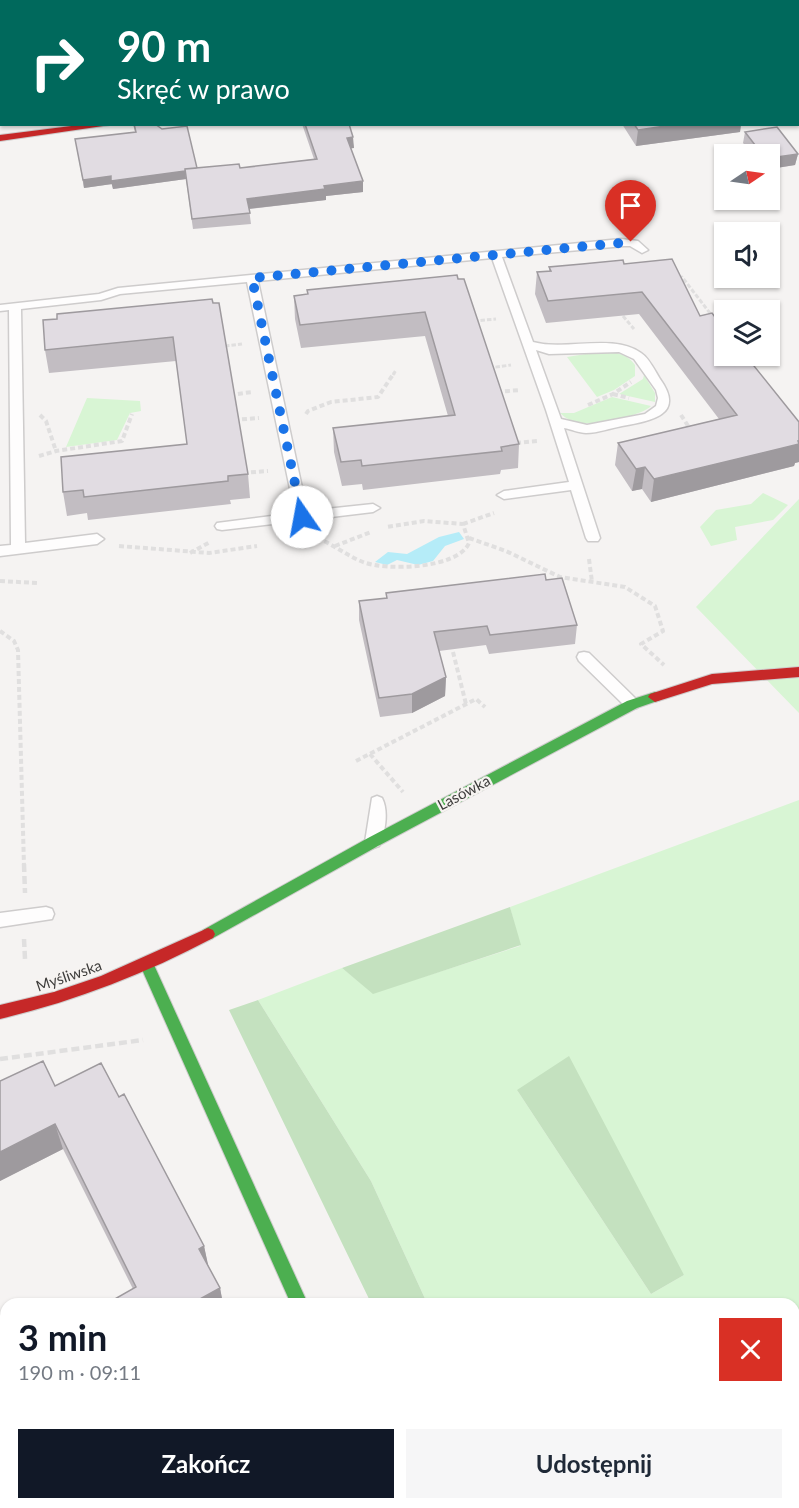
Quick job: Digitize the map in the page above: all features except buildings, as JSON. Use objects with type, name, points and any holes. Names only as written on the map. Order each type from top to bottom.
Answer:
[{"type":"street","points":[[0,138],[96,126]]},
{"type":"street","name":"Lasówka","points":[[147,965],[632,704],[712,679],[799,672]]},
{"type":"street","points":[[147,965],[297,1298]]},
{"type":"street","name":"Myśliwska","points":[[0,1012],[58,999],[147,965]]},
{"type":"lane","points":[[0,308],[101,297],[118,291],[631,242],[638,244],[642,250]]},
{"type":"lane","points":[[496,255],[556,422],[593,538]]},
{"type":"lane","points":[[252,278],[302,517]]},
{"type":"lane","points":[[15,306],[18,548]]},
{"type":"lane","points":[[528,344],[549,351],[595,347],[621,348],[638,356],[662,390],[664,398],[659,411],[649,417],[587,429],[556,422]]},
{"type":"lane","points":[[504,495],[576,485]]},
{"type":"lane","points":[[222,526],[373,508]]},
{"type":"lane","points":[[0,551],[103,542]]},
{"type":"lane","points":[[584,657],[632,704]]},
{"type":"lane","points":[[373,842],[378,816],[377,802]]},
{"type":"lane","points":[[0,921],[46,914]]},
{"type":"path","points":[[671,278],[682,277],[714,319]]},
{"type":"path","points":[[623,316],[637,333]]},
{"type":"path","points":[[470,321],[500,318]]},
{"type":"path","points":[[479,369],[514,365]]},
{"type":"path","points":[[287,445],[308,411],[331,402],[378,397],[396,370]]},
{"type":"path","points":[[487,393],[526,390]]},
{"type":"path","points":[[226,395],[259,392]]},
{"type":"path","points":[[39,413],[46,421],[56,451],[122,441],[132,414]]},
{"type":"path","points":[[230,420],[263,417]]},
{"type":"path","points":[[513,444],[543,440]]},
{"type":"path","points":[[238,474],[273,470]]},
{"type":"path","points":[[312,536],[369,565],[390,568],[415,567],[463,554],[468,546],[469,538],[463,524],[437,519],[398,524],[343,541],[335,546]]},
{"type":"path","points":[[469,538],[506,551],[560,577],[625,587],[655,606],[663,631],[641,644],[667,667]]},
{"type":"path","points":[[103,542],[190,553]]},
{"type":"path","points":[[0,581],[37,583]]},
{"type":"path","points":[[0,631],[14,641],[18,650],[25,902]]},
{"type":"path","points":[[453,652],[466,704]]},
{"type":"path","points":[[356,761],[476,699],[485,707]]},
{"type":"path","points":[[370,754],[410,799]]},
{"type":"path","points":[[24,931],[25,959]]},
{"type":"path","points":[[0,1059],[150,1039]]},
{"type":"green space","points":[[598,352],[628,357],[635,365],[635,376],[614,390],[597,397],[567,357]]},
{"type":"green space","points":[[644,375],[655,393],[655,402],[619,394],[643,379]]},
{"type":"green space","points":[[612,397],[651,406],[629,416],[597,423],[575,422],[560,413],[574,413]]},
{"type":"green space","points":[[87,398],[140,401],[141,411],[130,413],[117,440],[66,447]]},
{"type":"green space","points":[[763,493],[788,505],[773,520],[735,527],[737,540],[711,546],[700,527],[716,510],[751,504]]},
{"type":"green space","points":[[799,499],[799,713],[696,607]]},
{"type":"green space","points":[[799,800],[799,1298],[425,1298],[371,1181],[258,1000],[342,968],[373,993],[520,946],[510,907]],"holes":[[[517,1090],[684,1275],[651,1294]]]},
{"type":"green space","points":[[510,907],[521,945],[373,994],[342,968]]},
{"type":"green space","points":[[258,1000],[371,1181],[425,1298],[369,1298],[229,1010]]},
{"type":"green space","points":[[569,1056],[684,1275],[651,1294],[517,1090]]},
{"type":"water","points":[[459,532],[464,539],[445,546],[433,561],[418,565],[397,560],[387,565],[375,562],[388,552],[407,554],[439,537]]},
{"type":"traffic: fast","points":[[208,934],[373,842],[632,704],[655,697]]},
{"type":"traffic: fast","points":[[147,965],[297,1298]]},
{"type":"traffic: jam","points":[[0,138],[97,126]]},
{"type":"traffic: jam","points":[[655,697],[712,679],[799,672]]},
{"type":"traffic: jam","points":[[0,1012],[54,999],[107,981],[208,934]]},
{"type":"route","points":[[302,517],[252,278],[631,242]]}]
